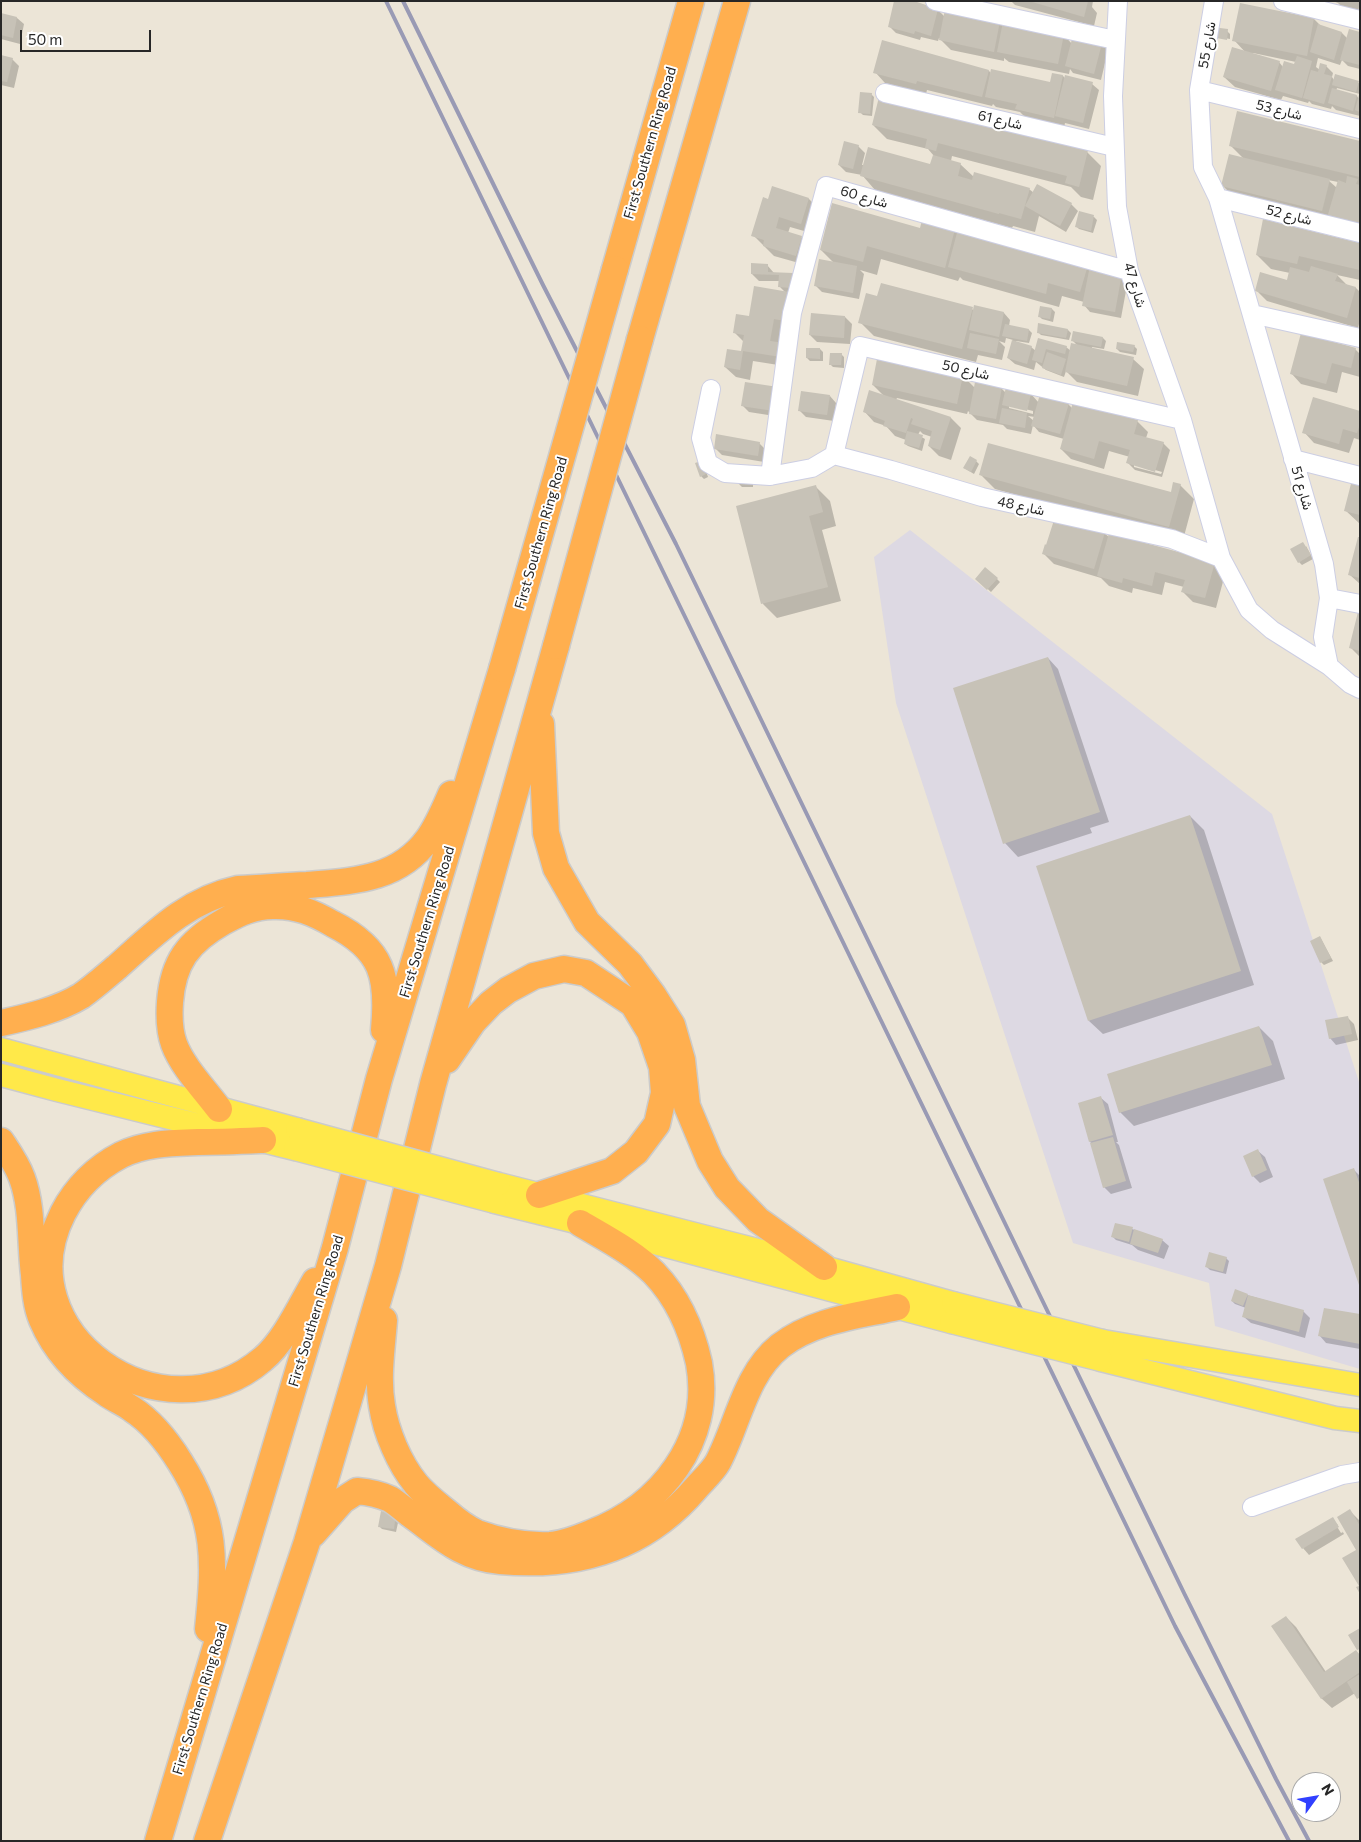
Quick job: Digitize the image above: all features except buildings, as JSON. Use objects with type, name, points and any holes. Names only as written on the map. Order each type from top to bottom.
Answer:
[{"type":"highway","name":"First Southern Ring Road","points":[[158,1841],[335,1248],[379,1079],[502,669],[691,1]]},
{"type":"highway","points":[[206,1841],[307,1542],[388,1266],[433,1084],[640,339],[737,1]]},
{"type":"highway","points":[[1,1023],[50,1010],[80,996],[96,985],[171,920],[205,899],[238,889],[361,880],[392,869],[411,857],[427,840],[440,820],[502,669]]},
{"type":"highway","points":[[539,707],[542,729],[546,833],[556,868],[587,922],[630,964],[653,994],[672,1025],[682,1060],[687,1106],[710,1161],[728,1188],[758,1220],[824,1267]]},
{"type":"highway","points":[[219,1109],[179,1056],[174,1044],[169,1015],[171,986],[180,960],[196,940],[205,932],[230,918],[258,907],[286,906],[311,912],[353,934],[369,950],[381,969],[386,996],[379,1079]]},
{"type":"highway","points":[[433,1084],[450,1054],[473,1022],[490,1004],[508,990],[534,976],[564,969],[586,973],[633,1004],[650,1032],[662,1067],[664,1093],[657,1124],[636,1152],[612,1171],[539,1195]]},
{"type":"highway","points":[[262,1140],[157,1144],[139,1148],[122,1154],[106,1164],[84,1183],[60,1219],[52,1248],[51,1278],[54,1293],[58,1308],[71,1331],[88,1352],[102,1364],[129,1380],[144,1385],[160,1389],[184,1390],[209,1387],[226,1382],[253,1368],[275,1347],[335,1248]]},
{"type":"highway","points":[[1,1142],[12,1156],[22,1178],[29,1216],[36,1301],[49,1335],[61,1354],[78,1372],[152,1424],[171,1447],[190,1478],[202,1503],[209,1529],[212,1573],[212,1591],[202,1692]]},
{"type":"highway","points":[[388,1266],[380,1388],[382,1406],[390,1434],[403,1464],[416,1484],[434,1502],[476,1532],[514,1542],[551,1545],[579,1538],[612,1525],[642,1506],[665,1483],[683,1458],[694,1430],[700,1405],[701,1377],[696,1347],[686,1321],[671,1296],[654,1273],[629,1253],[580,1223]]},
{"type":"highway","points":[[307,1542],[324,1519],[343,1500],[357,1491],[373,1493],[391,1500],[439,1538],[465,1553],[497,1561],[540,1564],[575,1560],[619,1546],[656,1526],[687,1499],[717,1463],[749,1386],[762,1366],[779,1347],[798,1334],[826,1322],[897,1307]]},
{"type":"main road","points":[[1,1049],[219,1109],[296,1139],[497,1193],[580,1223],[897,1307],[952,1313]]},
{"type":"main road","points":[[1,1074],[57,1090],[262,1140],[296,1139]]},
{"type":"main road","points":[[497,1193],[539,1195],[824,1267],[952,1313],[1102,1350],[1335,1418],[1360,1421]]},
{"type":"main road","points":[[1102,1350],[1360,1386]]},
{"type":"street","points":[[934,1],[1115,40]]},
{"type":"street","name":"شارع 47","points":[[1118,1],[1113,96],[1117,207],[1129,270],[1182,420],[1221,558]]},
{"type":"street","name":"شارع 55","points":[[1199,90],[1214,1]]},
{"type":"street","points":[[1282,1],[1360,20]]},
{"type":"street","name":"شارع 53","points":[[1199,90],[1360,129]]},
{"type":"street","name":"شارع 51","points":[[1199,90],[1203,167],[1218,198],[1324,564],[1329,598],[1324,637],[1328,666]]},
{"type":"street","name":"شارع 61","points":[[886,93],[1114,147]]},
{"type":"street","name":"شارع 60","points":[[770,476],[792,314],[826,186],[1129,270]]},
{"type":"street","name":"شارع 52","points":[[1218,198],[1360,233]]},
{"type":"street","points":[[1252,314],[1360,338]]},
{"type":"street","name":"شارع 50","points":[[834,455],[860,346],[1182,420]]},
{"type":"street","points":[[711,389],[701,438],[708,463],[725,472],[770,476],[812,468],[834,455]]},
{"type":"street","name":"شارع 48","points":[[834,455],[982,497],[1172,539],[1221,558]]},
{"type":"street","points":[[1293,459],[1360,476]]},
{"type":"street","points":[[1221,558],[1249,610],[1272,630],[1360,689]]},
{"type":"street","points":[[1329,598],[1360,604]]},
{"type":"street","points":[[1252,1507],[1342,1475],[1360,1472]]},
{"type":"shaded area","points":[[910,530],[1272,814],[1360,1085],[1360,1369],[1215,1326],[1209,1283],[1073,1243],[896,703],[874,557]]},
{"type":"railway","points":[[386,1],[1175,1626],[1289,1841]]},
{"type":"railway","points":[[403,1],[543,285],[676,544],[1184,1593],[1276,1779],[1309,1841]]}]
